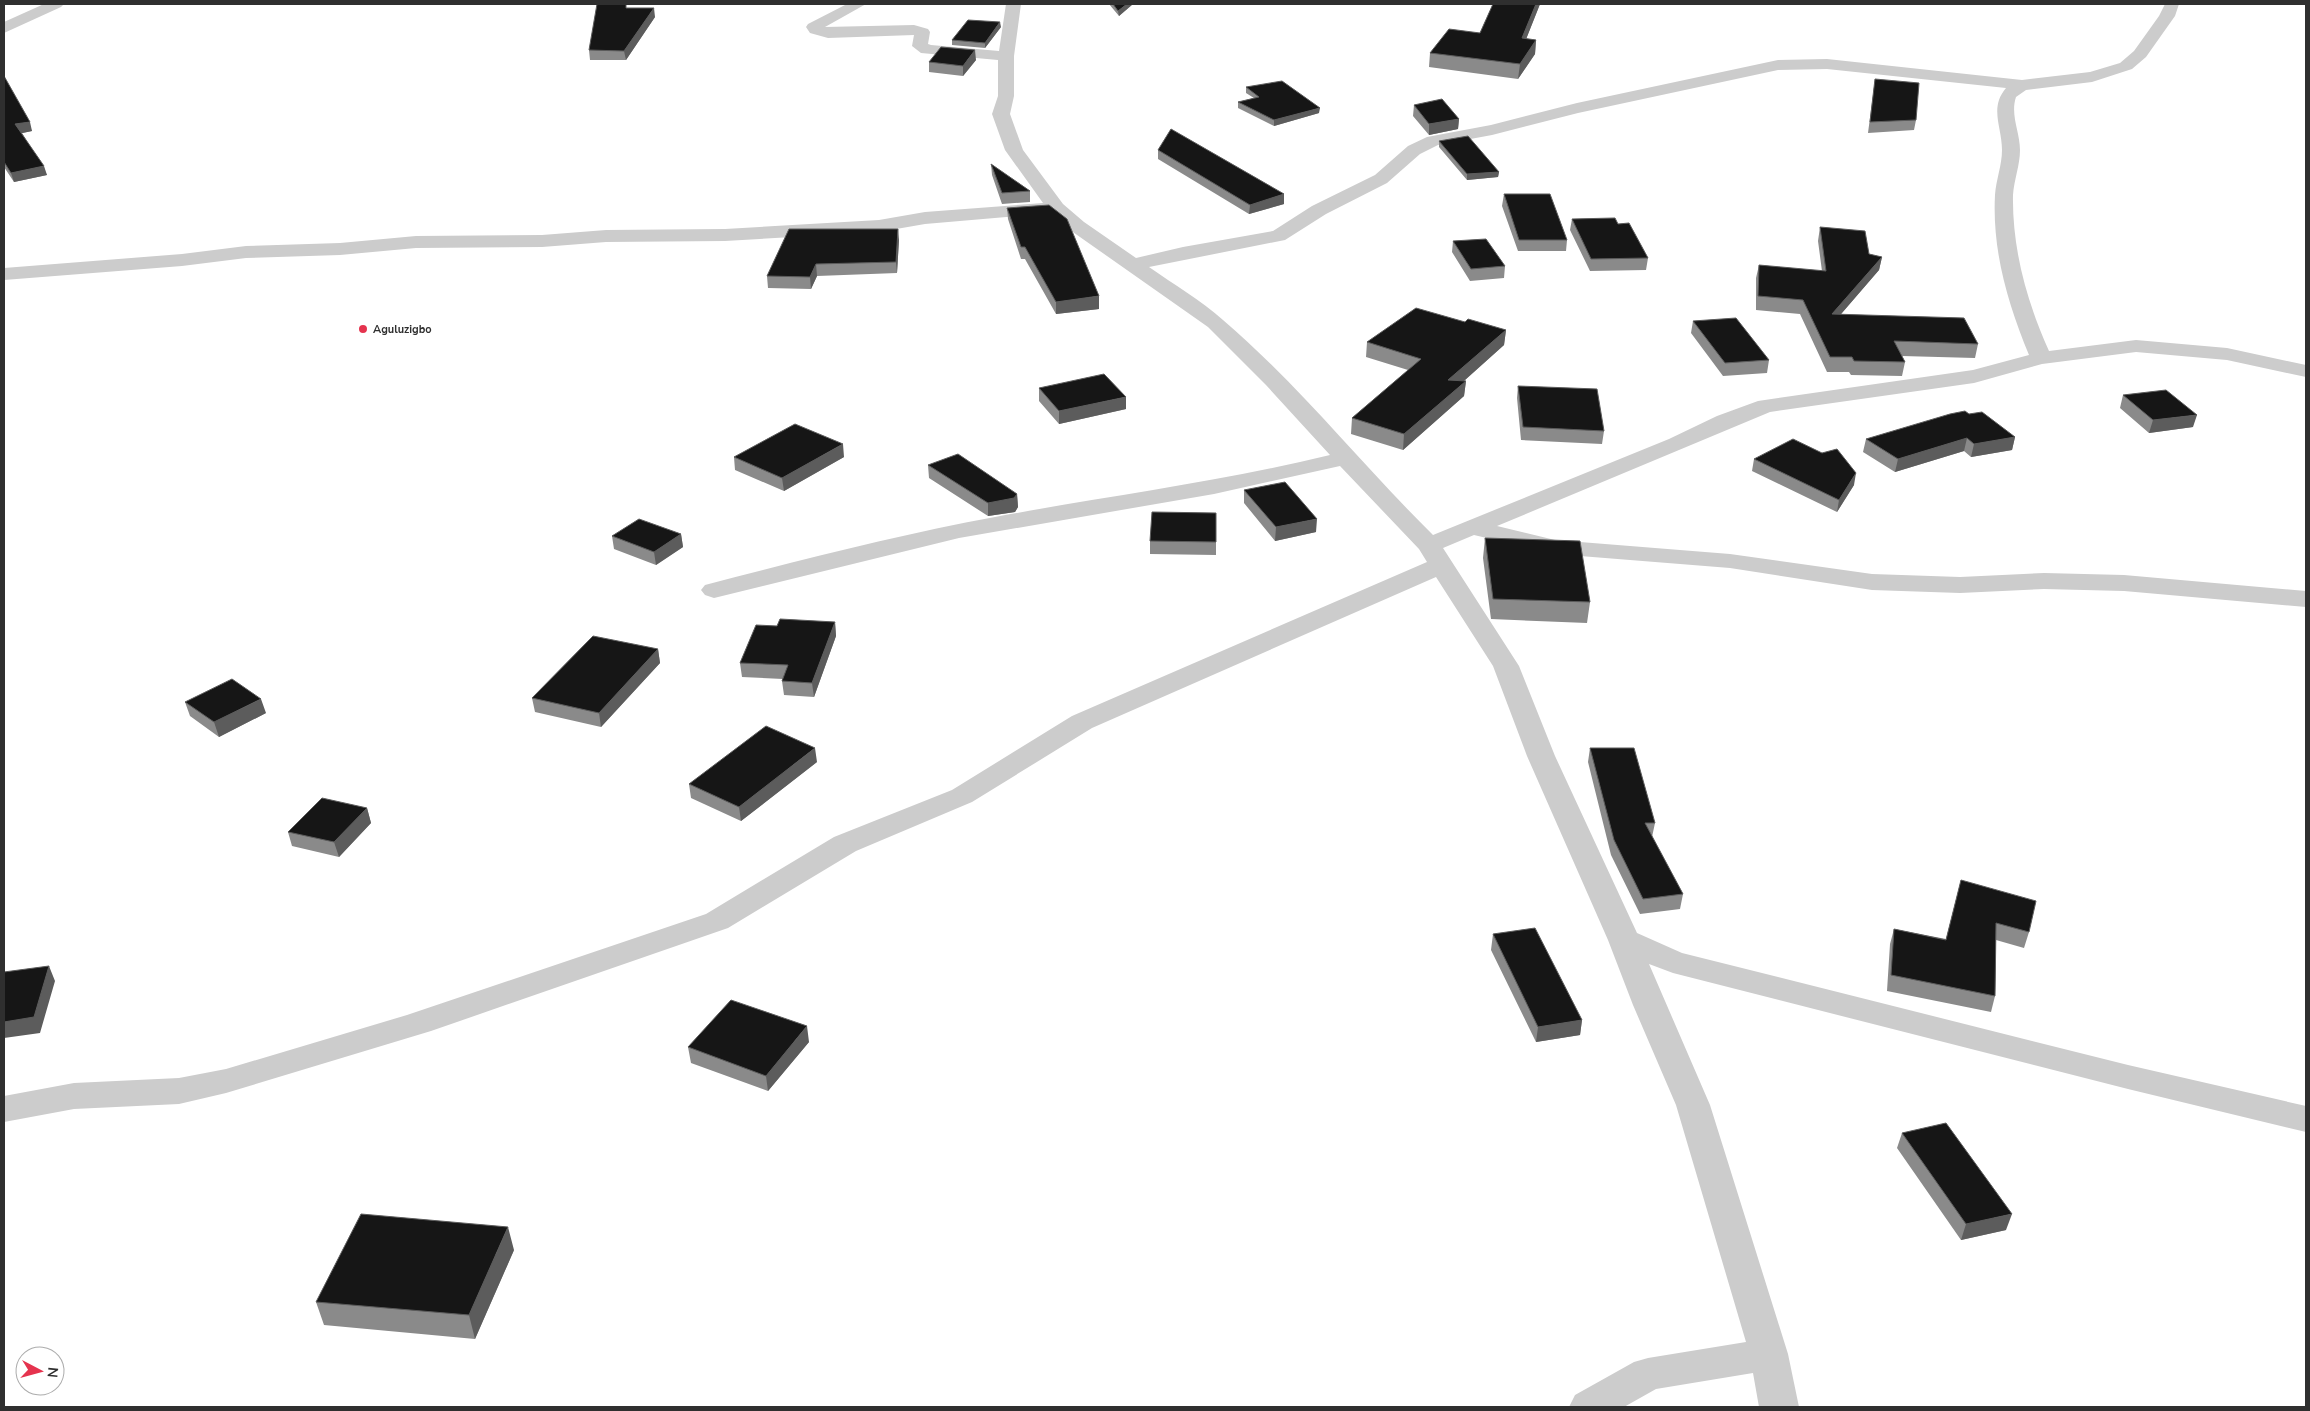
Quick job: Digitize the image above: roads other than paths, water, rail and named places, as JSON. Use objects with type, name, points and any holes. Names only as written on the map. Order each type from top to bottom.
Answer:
[{"type":"street","points":[[4,28],[56,4]]},
{"type":"street","points":[[858,4],[814,27],[816,30],[828,33],[914,30],[922,32],[920,46],[927,50],[1006,56]]},
{"type":"street","points":[[1014,4],[1006,56],[1006,96],[1001,114],[1014,150],[1056,208],[1133,266],[1215,323],[1274,380],[1435,555],[1506,666],[1541,756],[1624,940],[1649,1005],[1693,1105],[1769,1354],[1779,1407]]},
{"type":"street","points":[[1133,266],[1183,253],[1278,236],[1319,210],[1381,179],[1414,150],[1433,141],[1492,130],[1577,108],[1724,78],[1778,64],[1827,64],[2022,85],[2092,77],[2126,66],[2140,54],[2167,16],[2172,4]]},
{"type":"street","points":[[2022,85],[2015,88],[2007,97],[2005,122],[2011,144],[2010,165],[2004,182],[2004,228],[2012,278],[2026,325],[2041,358]]},
{"type":"street","points":[[4,274],[70,266],[182,260],[246,252],[340,249],[416,242],[542,241],[606,236],[725,235],[837,229],[879,226],[925,218],[1056,208]]},
{"type":"street","points":[[4,1109],[74,1096],[179,1091],[226,1081],[419,1023],[717,921],[845,844],[962,796],[1082,722],[1435,555],[1475,528],[1677,444],[1724,421],[1766,406],[1974,376],[2041,358],[2136,346],[2176,348],[2227,354],[2306,371]]},
{"type":"street","points":[[714,590],[820,563],[986,526],[1277,476],[1344,458]]},
{"type":"street","points":[[1475,528],[1555,547],[1730,561],[1872,582],[1960,585],[2044,582],[2124,583],[2306,599]]},
{"type":"street","points":[[1624,940],[1673,962],[2128,1077],[2306,1119]]},
{"type":"street","points":[[1589,1407],[1648,1374],[1769,1354]]},
{"type":"place","name":"Aguluzigbo","points":[[363,329]]}]
